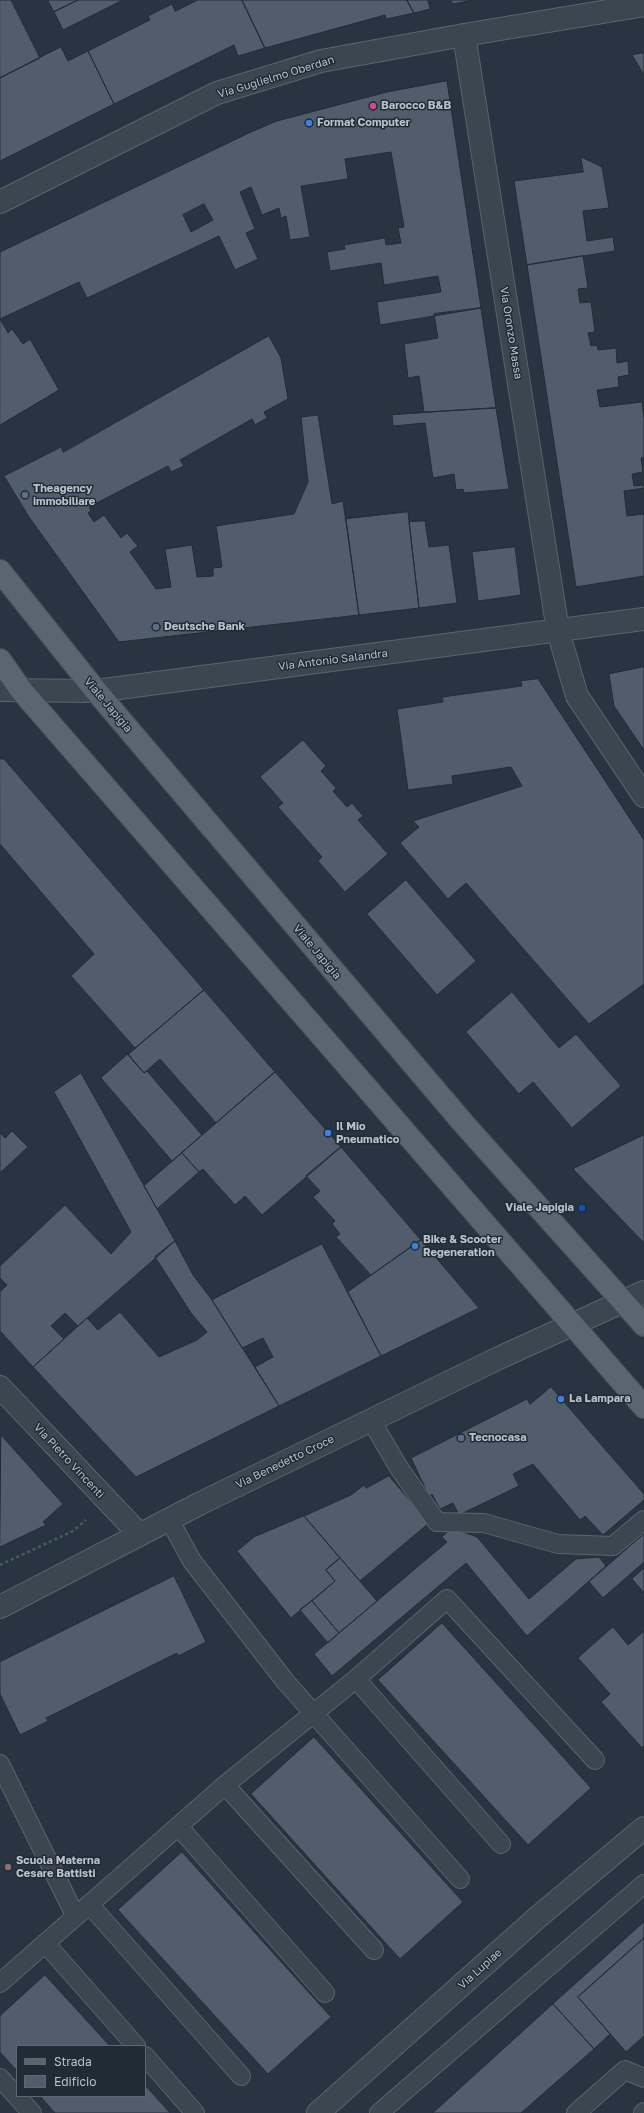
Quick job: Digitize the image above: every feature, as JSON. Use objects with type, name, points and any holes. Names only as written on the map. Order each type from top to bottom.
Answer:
[{"type":"main road","name":"Viale Japigia","points":[[0,571],[96,691],[464,1124],[644,1325]]},
{"type":"main road","points":[[0,660],[10,690],[644,1407]]},
{"type":"street","name":"Via Guglielmo Oberdan","points":[[0,202],[217,93],[320,61],[644,5]]},
{"type":"street","name":"Via Oronzo Massa","points":[[464,35],[558,632],[577,696],[644,796]]},
{"type":"street","name":"Via Antonio Salandra","points":[[10,690],[96,691],[558,632],[644,619]]},
{"type":"street","name":"Via Benedetto Croce","points":[[0,1607],[89,1562],[139,1534],[371,1420],[501,1357],[644,1292]]},
{"type":"street","name":"Via Pietro Vincenti","points":[[0,1387],[139,1534]]},
{"type":"street","name":"Via Lupiae","points":[[319,2113],[538,1917],[644,1828]]},
{"type":"lane","points":[[371,1420],[399,1468],[438,1522],[484,1523],[558,1544],[612,1546],[644,1520]]},
{"type":"lane","points":[[169,1519],[192,1561],[285,1681],[460,1879]]},
{"type":"lane","points":[[0,1983],[82,1909],[178,1826],[356,1679],[447,1599],[595,1760]]},
{"type":"lane","points":[[356,1679],[501,1844]]},
{"type":"lane","points":[[0,1764],[82,1909],[241,2076]]},
{"type":"lane","points":[[226,1785],[374,1950]]},
{"type":"lane","points":[[178,1826],[325,1993]]},
{"type":"lane","points":[[379,2113],[644,1884]]},
{"type":"lane","points":[[44,1943],[135,2045]]},
{"type":"lane","points":[[146,2057],[195,2113]]},
{"type":"lane","points":[[576,2113],[625,2070],[644,2078]]},
{"type":"lane","points":[[0,2078],[16,2096]]},
{"type":"lane","points":[[17,2097],[32,2113]]},
{"type":"path","points":[[0,1565],[73,1531],[86,1520]]},
{"type":"building","points":[[0,0],[11,0],[40,58],[0,78]]},
{"type":"building","points":[[48,0],[78,0],[54,12]]},
{"type":"building","points":[[78,0],[123,0],[63,30],[54,12]]},
{"type":"building","points":[[198,0],[242,0],[265,48],[238,56],[234,45],[114,104],[88,51],[150,20],[148,16],[172,4],[175,11]]},
{"type":"building","points":[[242,0],[407,0],[414,13],[386,19],[385,15],[265,48]]},
{"type":"building","points":[[407,0],[428,0],[430,9],[414,13]]},
{"type":"building","points":[[451,0],[473,0],[453,4]]},
{"type":"building","points":[[61,47],[68,61],[88,51],[114,104],[0,161],[0,78]]},
{"type":"building","points":[[644,53],[644,75],[632,55]]},
{"type":"building","points":[[447,81],[481,308],[380,325],[377,302],[441,292],[438,276],[384,285],[381,263],[330,271],[327,252],[345,249],[344,245],[385,238],[386,245],[401,243],[398,228],[404,227],[391,152],[345,159],[348,179],[301,186],[310,237],[290,240],[286,216],[281,218],[279,208],[262,215],[251,187],[240,192],[255,229],[246,233],[258,259],[235,270],[219,236],[87,298],[79,282],[0,319],[0,252],[277,121],[387,92]],"holes":[[[204,204],[213,220],[191,232],[183,215]]]},
{"type":"building","points":[[581,157],[602,167],[609,208],[583,211],[587,241],[613,237],[615,251],[527,265],[514,181],[583,172]]},
{"type":"building","points":[[583,256],[588,288],[578,289],[580,303],[591,302],[595,332],[588,333],[591,346],[597,345],[598,350],[616,348],[617,363],[628,361],[629,375],[618,377],[619,387],[597,390],[600,407],[642,402],[644,419],[644,457],[641,458],[643,472],[632,474],[634,486],[644,485],[644,488],[624,491],[627,516],[644,514],[644,576],[576,587],[527,265]]},
{"type":"building","points":[[481,308],[496,408],[424,412],[419,376],[408,378],[404,344],[438,338],[434,314]]},
{"type":"building","points":[[0,319],[8,333],[12,329],[23,344],[30,339],[59,390],[0,425]]},
{"type":"building","points":[[269,336],[281,358],[288,399],[264,412],[267,418],[255,425],[252,419],[180,460],[184,466],[171,472],[168,466],[89,507],[91,510],[88,513],[94,522],[104,515],[121,538],[127,533],[138,546],[130,552],[156,589],[171,587],[165,549],[192,545],[197,577],[213,576],[213,568],[222,567],[216,526],[294,514],[308,482],[301,417],[318,415],[332,504],[343,501],[359,615],[119,642],[29,517],[4,476],[61,447],[63,452]]},
{"type":"building","points":[[496,408],[509,489],[464,493],[463,489],[456,490],[454,474],[433,478],[425,423],[393,426],[392,415]]},
{"type":"building","points":[[408,512],[419,608],[359,615],[346,519]]},
{"type":"building","points":[[425,521],[429,547],[449,545],[457,603],[419,608],[409,522]]},
{"type":"building","points":[[515,547],[521,595],[478,601],[472,552]]},
{"type":"building","points":[[644,667],[644,750],[614,706],[609,674]]},
{"type":"building","points":[[538,679],[644,840],[644,984],[589,1024],[466,883],[448,899],[400,843],[419,827],[413,821],[522,786],[511,767],[452,776],[453,784],[408,790],[397,709],[443,702],[442,697],[522,686],[521,681]]},
{"type":"building","points":[[303,740],[326,766],[321,771],[336,788],[333,791],[347,807],[352,803],[363,816],[358,820],[388,854],[345,892],[318,861],[322,857],[278,807],[283,803],[260,777]]},
{"type":"building","points":[[0,759],[4,759],[204,990],[135,1048],[71,976],[94,954],[0,844]]},
{"type":"building","points":[[406,880],[476,961],[437,995],[367,914]]},
{"type":"building","points":[[204,990],[275,1072],[216,1123],[160,1059],[144,1073],[128,1055]]},
{"type":"building","points":[[512,992],[559,1048],[576,1034],[621,1086],[572,1128],[533,1082],[519,1094],[466,1032]]},
{"type":"building","points":[[128,1054],[144,1073],[147,1071],[202,1135],[172,1161],[101,1078]]},
{"type":"building","points":[[275,1072],[341,1147],[262,1215],[245,1196],[235,1205],[203,1169],[199,1172],[182,1153]]},
{"type":"building","points":[[81,1073],[175,1241],[78,1326],[65,1313],[51,1326],[64,1339],[33,1367],[0,1331],[0,1292],[7,1285],[0,1278],[0,1266],[65,1205],[111,1254],[131,1232],[54,1092]]},
{"type":"building","points":[[12,1131],[28,1147],[0,1173],[0,1133],[5,1138]]},
{"type":"building","points":[[644,1135],[644,1243],[573,1169]]},
{"type":"building","points":[[341,1147],[421,1240],[371,1275],[336,1237],[340,1234],[332,1224],[335,1221],[313,1197],[320,1191],[306,1176]]},
{"type":"building","points":[[182,1153],[199,1172],[157,1209],[144,1186]]},
{"type":"building","points":[[421,1240],[479,1308],[381,1356],[348,1292]]},
{"type":"building","points":[[175,1241],[193,1275],[212,1300],[279,1406],[136,1477],[33,1367],[87,1318],[98,1330],[120,1312],[159,1357],[197,1340],[207,1332],[191,1313],[155,1257]]},
{"type":"building","points":[[322,1244],[381,1356],[279,1406],[255,1367],[273,1357],[263,1338],[242,1348],[212,1300]]},
{"type":"building","points":[[551,1387],[644,1494],[644,1500],[603,1535],[585,1516],[580,1520],[533,1464],[513,1474],[519,1486],[459,1515],[453,1503],[440,1509],[432,1494],[429,1496],[411,1458],[527,1399],[530,1404]]},
{"type":"building","points":[[1,1435],[63,1504],[43,1522],[46,1525],[0,1547]]},
{"type":"building","points":[[389,1476],[429,1523],[360,1581],[304,1516],[351,1495],[364,1485],[366,1488]]},
{"type":"building","points":[[304,1516],[340,1558],[326,1570],[335,1581],[291,1618],[237,1551],[254,1537]]},
{"type":"building","points":[[452,1528],[477,1537],[529,1599],[576,1559],[599,1557],[606,1566],[527,1636],[466,1563],[332,1676],[314,1654],[447,1542],[442,1537]]},
{"type":"building","points":[[644,1534],[644,1562],[603,1598],[589,1582]]},
{"type":"building","points":[[340,1558],[377,1601],[339,1633],[312,1601],[335,1581],[326,1570]]},
{"type":"building","points":[[644,1568],[644,1593],[632,1579]]},
{"type":"building","points":[[174,1576],[206,1642],[178,1656],[177,1653],[46,1718],[48,1721],[20,1735],[0,1694],[0,1662]]},
{"type":"building","points":[[312,1601],[339,1633],[328,1643],[300,1610]]},
{"type":"building","points":[[442,1623],[591,1788],[528,1845],[378,1680]]},
{"type":"building","points":[[613,1627],[628,1645],[644,1631],[644,1745],[642,1748],[601,1702],[610,1694],[578,1658]]},
{"type":"building","points":[[314,1737],[463,1902],[400,1959],[251,1794]]},
{"type":"building","points":[[182,1852],[331,2017],[268,2074],[118,1910]]},
{"type":"building","points":[[644,1922],[644,1938],[578,1997],[610,2034],[594,2049],[553,2004]]},
{"type":"building","points":[[644,1938],[644,2036],[626,2052],[578,1997]]},
{"type":"building","points":[[45,1975],[109,2045],[16,2045],[16,2070],[0,2052],[0,2016]]},
{"type":"building","points":[[553,2004],[594,2049],[521,2113],[433,2113]]},
{"type":"building","points":[[146,2086],[170,2113],[55,2113],[41,2097],[146,2097]]},
{"type":"place","name":"Barocco B&B","points":[[373,106]]},
{"type":"place","name":"Format Computer","points":[[309,123]]},
{"type":"place","name":"Theagency immobiliare","points":[[25,495]]},
{"type":"place","name":"Deutsche Bank","points":[[156,627]]},
{"type":"place","name":"Il Mio Pneumatico","points":[[328,1133]]},
{"type":"place","name":"Viale Japigia","points":[[582,1208]]},
{"type":"place","name":"Bike & Scooter Regeneration","points":[[415,1246]]},
{"type":"place","name":"La Lampara","points":[[561,1399]]},
{"type":"place","name":"Tecnocasa","points":[[461,1438]]},
{"type":"place","name":"Scuola Materna Cesare Battisti","points":[[8,1867]]}]
